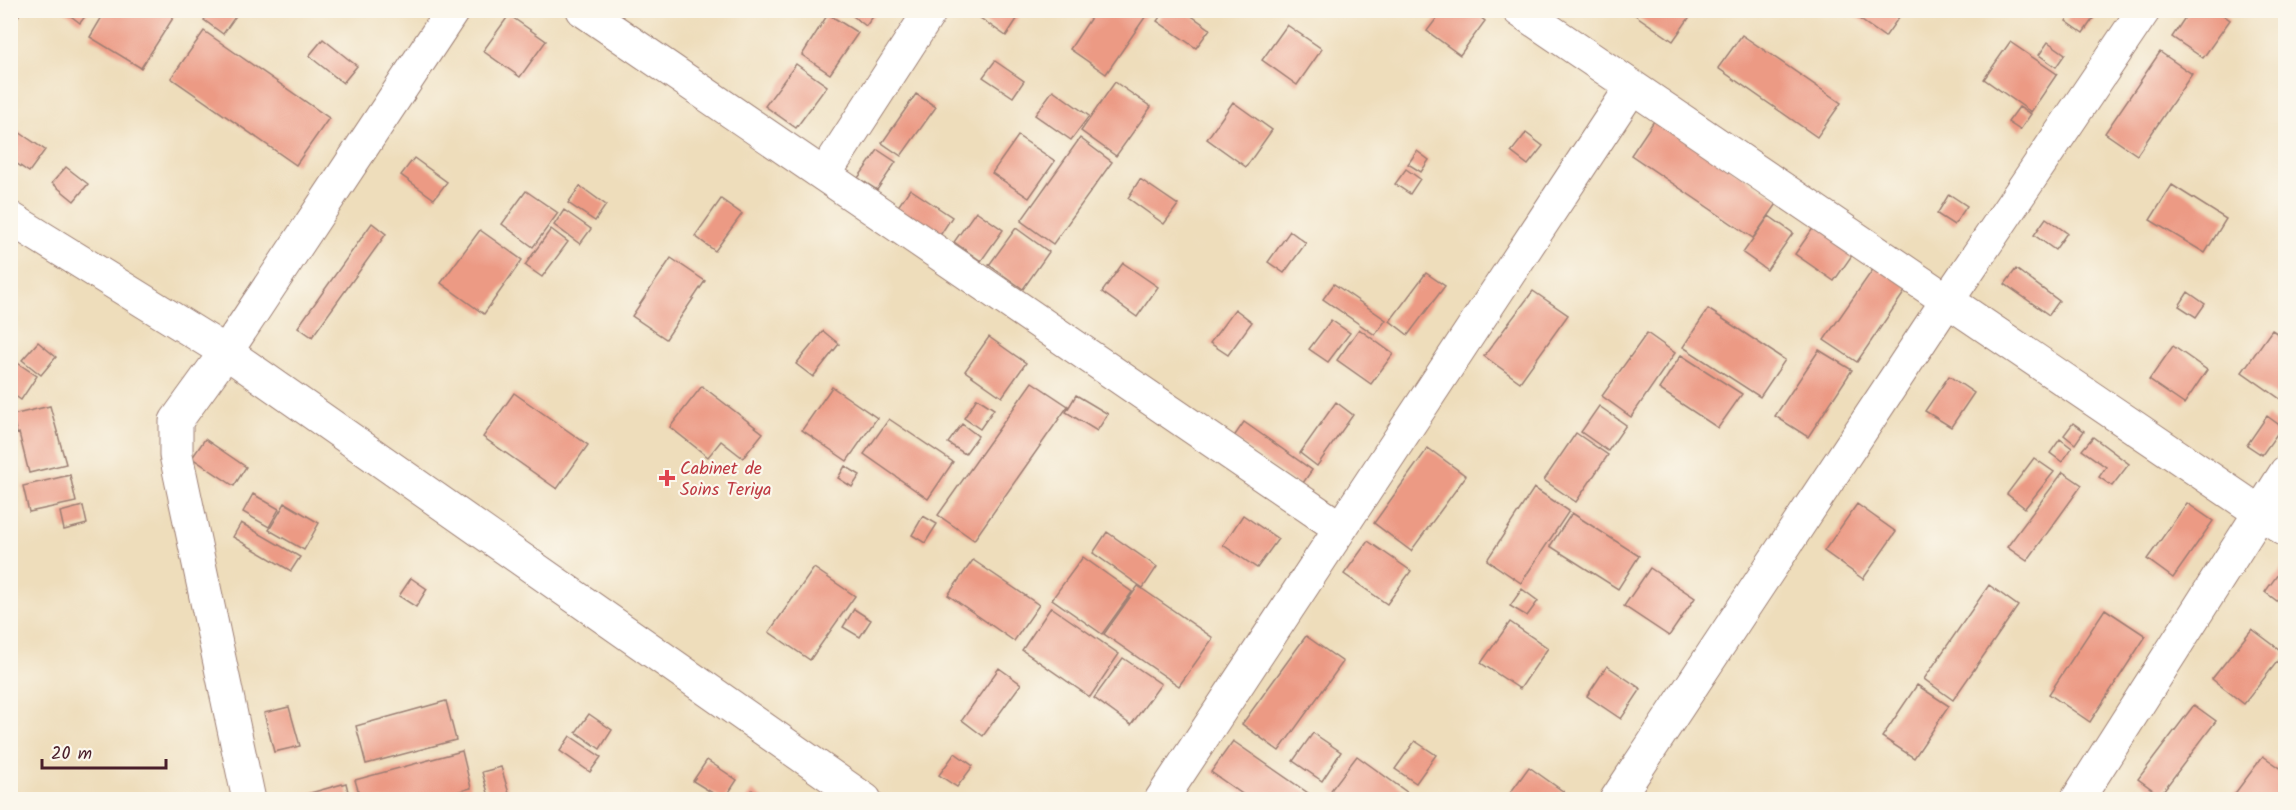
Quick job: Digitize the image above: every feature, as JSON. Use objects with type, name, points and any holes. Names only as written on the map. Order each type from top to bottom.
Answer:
[{"type":"street","points":[[249,800],[176,454],[176,421],[226,352],[453,10]]},
{"type":"street","points":[[583,10],[1340,528]]},
{"type":"street","points":[[824,176],[931,10]]},
{"type":"street","points":[[1519,10],[2286,530]]},
{"type":"street","points":[[1616,800],[1947,301],[2144,10]]},
{"type":"street","points":[[1161,800],[1632,87]]},
{"type":"street","points":[[10,218],[226,352],[865,800]]},
{"type":"street","points":[[2077,800],[2286,472]]},
{"type":"building","points":[[10,10],[22,10],[10,29]]},
{"type":"building","points":[[63,10],[90,10],[80,23]]},
{"type":"building","points":[[106,10],[168,10],[175,15],[141,68],[90,37]]},
{"type":"building","points":[[210,10],[240,10],[223,34],[204,20]]},
{"type":"building","points":[[845,10],[878,10],[866,26]]},
{"type":"building","points":[[975,10],[1023,10],[1006,36],[973,13]]},
{"type":"building","points":[[1096,10],[1150,10],[1106,74],[1070,49]]},
{"type":"building","points":[[1165,10],[1183,10],[1210,29],[1196,48],[1157,21]]},
{"type":"building","points":[[1443,10],[1471,10],[1485,21],[1460,55],[1427,31]]},
{"type":"building","points":[[1628,10],[1678,10],[1689,18],[1673,41]]},
{"type":"building","points":[[1855,10],[1904,10],[1885,37],[1852,14]]},
{"type":"building","points":[[2073,10],[2099,10],[2083,33],[2066,21]]},
{"type":"building","points":[[2190,10],[2216,10],[2230,20],[2203,58],[2172,37]]},
{"type":"building","points":[[828,14],[858,33],[830,74],[802,55]]},
{"type":"building","points":[[509,15],[546,41],[520,77],[483,51]]},
{"type":"building","points":[[1287,25],[1322,49],[1297,85],[1262,60]]},
{"type":"building","points":[[204,31],[329,118],[296,165],[171,78]]},
{"type":"building","points":[[1742,35],[1841,103],[1817,137],[1718,68]]},
{"type":"building","points":[[323,39],[357,66],[343,83],[309,56]]},
{"type":"building","points":[[2010,42],[2057,74],[2031,112],[1984,79]]},
{"type":"building","points":[[2048,42],[2065,54],[2056,67],[2039,55]]},
{"type":"building","points":[[2160,52],[2192,74],[2137,155],[2105,133]]},
{"type":"building","points":[[995,61],[1024,81],[1013,97],[983,77]]},
{"type":"building","points":[[796,64],[827,86],[796,128],[765,106]]},
{"type":"building","points":[[1115,82],[1151,107],[1116,156],[1081,131]]},
{"type":"building","points":[[1053,90],[1089,116],[1071,140],[1035,115]]},
{"type":"building","points":[[916,94],[936,107],[901,156],[882,143]]},
{"type":"building","points":[[1233,102],[1272,130],[1246,167],[1207,139]]},
{"type":"building","points":[[2019,107],[2031,114],[2020,130],[2008,122]]},
{"type":"building","points":[[1656,118],[1779,201],[1753,238],[1631,155]]},
{"type":"building","points":[[10,126],[45,150],[29,172],[10,159]]},
{"type":"building","points":[[1526,133],[1543,146],[1528,165],[1511,152]]},
{"type":"building","points":[[1018,136],[1055,161],[1029,198],[992,173]]},
{"type":"building","points":[[1080,138],[1112,162],[1053,244],[1021,221]]},
{"type":"building","points":[[878,150],[896,162],[877,190],[858,178]]},
{"type":"building","points":[[1417,151],[1429,160],[1421,172],[1408,164]]},
{"type":"building","points":[[414,158],[447,182],[434,199],[401,175]]},
{"type":"building","points":[[66,167],[88,184],[74,201],[52,183]]},
{"type":"building","points":[[1406,169],[1420,179],[1410,194],[1395,184]]},
{"type":"building","points":[[1140,179],[1178,205],[1164,224],[1128,198]]},
{"type":"building","points":[[2172,185],[2226,219],[2205,253],[2150,220]]},
{"type":"building","points":[[580,186],[606,205],[595,221],[568,203]]},
{"type":"building","points":[[910,189],[952,217],[937,240],[895,211]]},
{"type":"building","points":[[526,191],[558,213],[533,247],[502,224]]},
{"type":"building","points":[[1949,194],[1967,206],[1954,225],[1937,214]]},
{"type":"building","points":[[721,199],[742,214],[715,251],[695,236]]},
{"type":"building","points":[[564,210],[591,229],[580,244],[554,225]]},
{"type":"building","points":[[976,211],[1003,230],[981,261],[954,242]]},
{"type":"building","points":[[1769,216],[1793,233],[1767,270],[1743,253]]},
{"type":"building","points":[[2046,218],[2067,233],[2055,250],[2034,235]]},
{"type":"building","points":[[372,223],[386,234],[312,337],[298,327]]},
{"type":"building","points":[[1816,224],[1855,251],[1834,281],[1795,254]]},
{"type":"building","points":[[1016,228],[1049,252],[1023,289],[989,265]]},
{"type":"building","points":[[551,229],[568,242],[542,277],[525,265]]},
{"type":"building","points":[[480,230],[522,260],[484,314],[441,283]]},
{"type":"building","points":[[1290,231],[1306,243],[1284,273],[1268,262]]},
{"type":"building","points":[[671,258],[705,281],[666,339],[632,316]]},
{"type":"building","points":[[1123,263],[1158,287],[1137,317],[1102,292]]},
{"type":"building","points":[[1876,265],[1908,287],[1857,362],[1824,340]]},
{"type":"building","points":[[2016,269],[2059,301],[2049,315],[2005,284]]},
{"type":"building","points":[[1426,273],[1445,286],[1408,335],[1390,321]]},
{"type":"building","points":[[1334,284],[1386,320],[1375,335],[1323,299]]},
{"type":"building","points":[[1533,291],[1568,315],[1520,382],[1484,356]]},
{"type":"building","points":[[2188,292],[2205,304],[2196,317],[2179,306]]},
{"type":"building","points":[[1235,309],[1252,322],[1228,355],[1210,343]]},
{"type":"building","points":[[1708,309],[1785,360],[1760,397],[1683,347]]},
{"type":"building","points":[[1331,320],[1350,333],[1328,362],[1309,349]]},
{"type":"building","points":[[1359,329],[1393,354],[1371,384],[1337,360]]},
{"type":"building","points":[[2272,330],[2286,339],[2286,403],[2242,372]]},
{"type":"building","points":[[823,331],[839,344],[813,377],[796,364]]},
{"type":"building","points":[[1647,333],[1675,353],[1631,417],[1602,396]]},
{"type":"building","points":[[989,337],[1026,363],[1002,397],[965,371]]},
{"type":"building","points":[[38,342],[56,357],[41,375],[22,360]]},
{"type":"building","points":[[2173,346],[2207,370],[2184,404],[2149,380]]},
{"type":"building","points":[[1819,350],[1852,370],[1808,437],[1775,416]]},
{"type":"building","points":[[1681,355],[1742,394],[1718,428],[1659,389]]},
{"type":"building","points":[[10,358],[37,376],[21,400],[10,392]]},
{"type":"building","points":[[1949,376],[1974,393],[1951,427],[1925,411]]},
{"type":"building","points":[[1032,382],[1068,406],[974,540],[938,515]]},
{"type":"building","points":[[702,386],[763,433],[743,458],[721,441],[708,457],[670,427]]},
{"type":"building","points":[[832,387],[877,418],[847,461],[802,430]]},
{"type":"building","points":[[514,393],[588,445],[557,489],[483,437]]},
{"type":"building","points":[[1076,395],[1108,414],[1097,431],[1066,412]]},
{"type":"building","points":[[977,398],[994,409],[980,429],[964,418]]},
{"type":"building","points":[[1336,402],[1353,415],[1317,466],[1300,453]]},
{"type":"building","points":[[50,406],[66,464],[29,473],[12,415]]},
{"type":"building","points":[[1599,406],[1626,425],[1608,451],[1581,432]]},
{"type":"building","points":[[2267,416],[2282,427],[2262,455],[2247,445]]},
{"type":"building","points":[[889,419],[953,462],[928,499],[864,454]]},
{"type":"building","points":[[1244,422],[1312,470],[1301,486],[1233,438]]},
{"type":"building","points":[[2073,423],[2084,431],[2075,444],[2064,435]]},
{"type":"building","points":[[962,424],[978,436],[965,454],[948,443]]},
{"type":"building","points":[[1576,433],[1608,455],[1576,502],[1544,480]]},
{"type":"building","points":[[2093,437],[2129,464],[2112,486],[2099,477],[2106,467],[2082,450]]},
{"type":"building","points":[[205,439],[246,467],[234,486],[192,458]]},
{"type":"building","points":[[2060,439],[2072,448],[2062,462],[2050,453]]},
{"type":"building","points":[[1428,448],[1466,476],[1411,551],[1374,523]]},
{"type":"building","points":[[2034,458],[2054,472],[2025,508],[2007,494]]},
{"type":"building","points":[[845,466],[860,475],[852,487],[838,478]]},
{"type":"building","points":[[2063,472],[2082,485],[2027,561],[2007,547]]},
{"type":"building","points":[[70,475],[76,502],[29,512],[23,486]]},
{"type":"building","points":[[1534,488],[1569,511],[1521,583],[1487,560]]},
{"type":"building","points":[[253,494],[279,509],[269,527],[243,512]]},
{"type":"building","points":[[285,503],[319,523],[304,550],[269,530]]},
{"type":"building","points":[[2187,503],[2213,521],[2173,578],[2147,559]]},
{"type":"building","points":[[1857,504],[1896,532],[1863,579],[1824,551]]},
{"type":"building","points":[[83,506],[87,524],[64,530],[60,512]]},
{"type":"building","points":[[1572,513],[1639,556],[1618,589],[1550,546]]},
{"type":"building","points":[[1243,515],[1278,539],[1257,568],[1223,545]]},
{"type":"building","points":[[923,516],[937,524],[925,543],[912,535]]},
{"type":"building","points":[[241,523],[300,557],[291,571],[233,537]]},
{"type":"building","points":[[1107,532],[1157,567],[1143,588],[1093,553]]},
{"type":"building","points":[[1368,541],[1411,571],[1387,604],[1344,574]]},
{"type":"building","points":[[1083,557],[1132,592],[1102,634],[1052,599]]},
{"type":"building","points":[[973,560],[1039,605],[1014,641],[948,595]]},
{"type":"building","points":[[2286,563],[2286,598],[2281,604],[2265,592]]},
{"type":"building","points":[[814,568],[855,596],[810,660],[769,632]]},
{"type":"building","points":[[1650,568],[1695,598],[1669,636],[1624,606]]},
{"type":"building","points":[[411,578],[427,589],[416,607],[399,596]]},
{"type":"building","points":[[1989,585],[2018,606],[1953,700],[1924,679]]},
{"type":"building","points":[[1138,586],[1213,638],[1179,686],[1104,634]]},
{"type":"building","points":[[1522,589],[1538,601],[1527,616],[1510,606]]},
{"type":"building","points":[[1051,607],[1119,654],[1090,697],[1022,650]]},
{"type":"building","points":[[854,609],[871,620],[860,637],[843,627]]},
{"type":"building","points":[[2105,609],[2146,636],[2090,722],[2049,694]]},
{"type":"building","points":[[1510,622],[1548,648],[1520,689],[1481,663]]},
{"type":"building","points":[[2252,629],[2284,653],[2244,704],[2212,679]]},
{"type":"building","points":[[1306,636],[1343,662],[1279,751],[1242,724]]},
{"type":"building","points":[[1123,658],[1161,684],[1131,725],[1094,698]]},
{"type":"building","points":[[1607,666],[1641,689],[1621,719],[1587,696]]},
{"type":"building","points":[[999,668],[1021,684],[983,736],[962,720]]},
{"type":"building","points":[[1917,685],[1949,706],[1914,758],[1882,737]]},
{"type":"building","points":[[446,701],[456,740],[366,764],[356,726]]},
{"type":"building","points":[[2194,705],[2216,721],[2160,795],[2138,779]]},
{"type":"building","points":[[289,707],[300,746],[274,752],[264,713]]},
{"type":"building","points":[[589,714],[612,730],[600,749],[576,732]]},
{"type":"building","points":[[1313,733],[1341,752],[1322,781],[1293,761]]},
{"type":"building","points":[[570,736],[601,757],[590,772],[560,751]]},
{"type":"building","points":[[1233,741],[1308,793],[1304,800],[1251,800],[1211,772]]},
{"type":"building","points":[[1415,741],[1436,755],[1416,783],[1395,769]]},
{"type":"building","points":[[462,751],[471,788],[428,800],[361,800],[355,780]]},
{"type":"building","points":[[955,753],[973,766],[957,787],[939,775]]},
{"type":"building","points":[[1357,756],[1408,793],[1403,800],[1344,800],[1331,790]]},
{"type":"building","points":[[2263,756],[2286,772],[2286,800],[2230,800]]},
{"type":"building","points":[[707,760],[737,780],[724,800],[693,781]]},
{"type":"building","points":[[501,767],[511,800],[490,800],[482,772]]},
{"type":"building","points":[[1529,767],[1564,792],[1559,800],[1514,800],[1508,796]]},
{"type":"building","points":[[346,783],[350,800],[289,800],[289,799]]},
{"type":"building","points":[[752,790],[765,800],[746,800]]},
{"type":"place","name":"Cabinet de Soins Teriya","points":[[667,478]]}]
